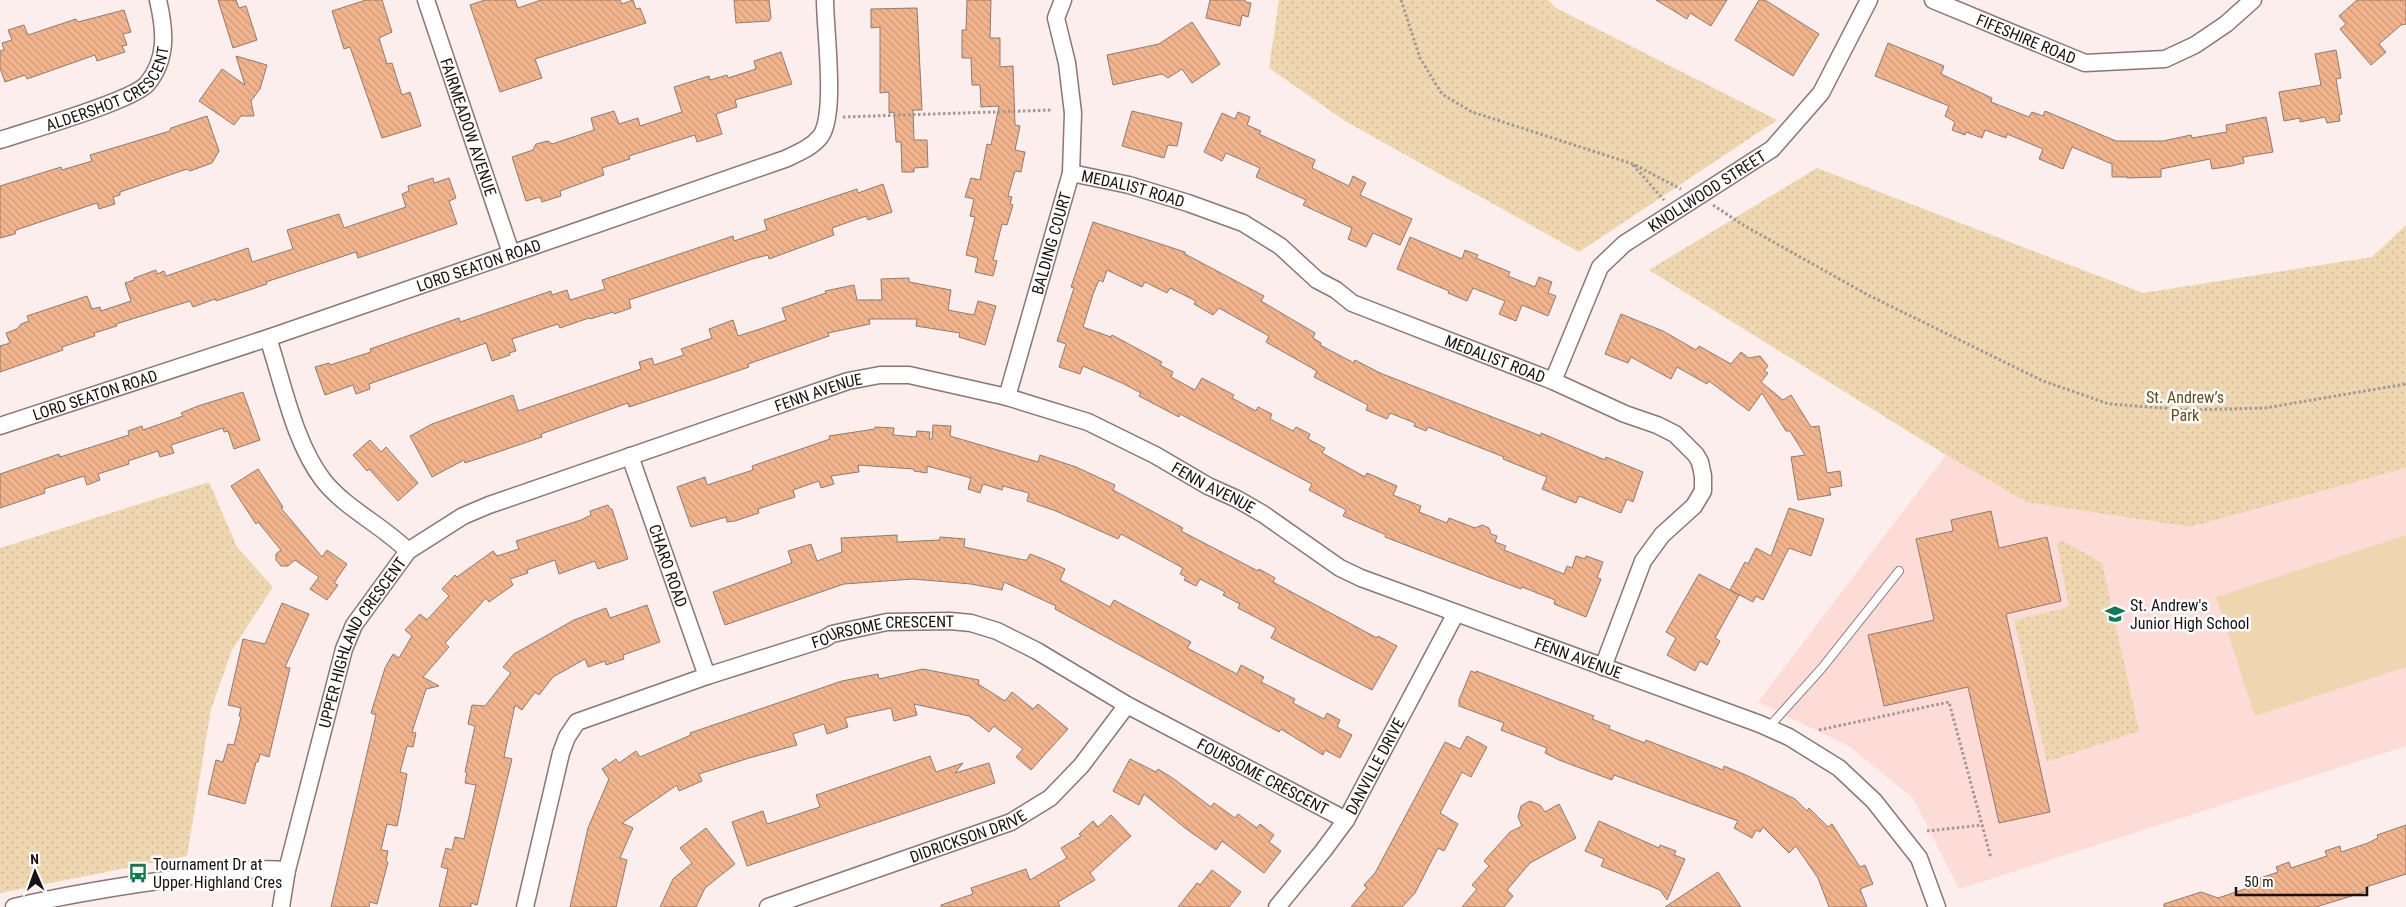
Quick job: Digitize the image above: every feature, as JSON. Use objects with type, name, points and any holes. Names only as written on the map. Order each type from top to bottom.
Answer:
[{"type":"street","name":"ALDERSHOT CRESCENT","points":[[0,140],[123,98],[146,85],[159,64],[164,48],[164,24],[158,0]]},
{"type":"street","name":"FAIRMEADOW AVENUE","points":[[426,0],[511,253]]},
{"type":"street","name":"LORD SEATON ROAD","points":[[0,426],[268,338],[785,159],[809,148],[822,135],[828,118],[825,0]]},
{"type":"street","name":"BALDING COURT","points":[[1007,397],[1071,173],[1071,155],[1074,145],[1073,113],[1067,63],[1056,18],[1063,0]]},
{"type":"street","name":"KNOLLWOOD STREET","points":[[1553,381],[1600,267],[1624,244],[1772,149],[1821,93],[1869,0]]},
{"type":"street","name":"FIFESHIRE ROAD","points":[[1933,0],[2086,63],[2165,59],[2195,44],[2218,29],[2253,0]]},
{"type":"street","name":"MEDALIST ROAD","points":[[1071,173],[1129,185],[1188,203],[1243,223],[1280,246],[1317,280],[1336,290],[1352,303],[1553,381],[1674,434],[1700,462],[1704,476],[1703,491],[1694,506],[1662,535],[1642,561],[1603,667]]},
{"type":"street","name":"UPPER HIGHLAND CRESCENT","points":[[268,338],[304,449],[324,480],[349,505],[394,537],[408,551],[354,625],[344,649],[287,870],[281,907]]},
{"type":"street","name":"FENN AVENUE","points":[[408,551],[463,516],[848,381],[880,376],[909,375],[1007,397],[1107,430],[1263,514],[1340,568],[1789,737],[1839,768],[1874,801],[1919,858],[1937,907]]},
{"type":"street","name":"CHARO ROAD","points":[[630,456],[707,676]]},
{"type":"street","name":"DANVILLE DRIVE","points":[[1277,907],[1324,852],[1346,820],[1456,613]]},
{"type":"street","name":"FOURSOME CRESCENT","points":[[525,907],[561,753],[567,737],[577,722],[707,676],[824,639],[832,634],[887,622],[950,621],[971,623],[997,631],[1037,651],[1127,705],[1346,820]]},
{"type":"street","name":"DIDRICKSON DRIVE","points":[[768,907],[1011,822],[1050,798],[1081,766],[1127,705]]},
{"type":"street","points":[[14,907],[130,885],[197,875],[260,868],[287,870]]},
{"type":"lane","points":[[1768,728],[1822,668],[1899,571]]},
{"type":"path","points":[[1401,0],[1420,58],[1442,94],[1472,112],[1632,164],[1683,190]]},
{"type":"path","points":[[828,118],[1052,110]]},
{"type":"path","points":[[1632,164],[1666,202]]},
{"type":"path","points":[[1712,205],[1743,225],[1868,295],[2043,381],[2109,404],[2190,410],[2265,408],[2406,384]]},
{"type":"path","points":[[1819,730],[1949,702],[1991,858]]},
{"type":"path","points":[[1927,831],[1982,825]]},
{"type":"shaded area","name":"St. Andrew's Junior High School","points":[[1946,455],[2026,502],[2190,527],[2406,468],[2406,746],[1959,889],[1913,798],[1849,746],[1758,702]]},
{"type":"green space","points":[[1279,0],[1548,0],[1556,8],[1777,120],[1579,252],[1345,121],[1269,68]]},
{"type":"green space","name":"St. Andrew’s Park","points":[[1817,168],[2143,293],[2372,257],[2406,225],[2406,468],[2190,527],[2026,502],[1946,455],[1649,270]]},
{"type":"green space","points":[[209,482],[237,547],[273,587],[232,650],[211,709],[187,856],[0,893],[0,548]]},
{"type":"green space","points":[[2406,535],[2406,667],[2255,716],[2216,597]]},
{"type":"green space","points":[[2063,541],[2102,563],[2139,731],[2047,762],[2014,620],[2069,607],[2057,543]]},
{"type":"building","points":[[218,0],[236,0],[239,8],[246,6],[257,40],[233,48]]},
{"type":"building","points":[[366,0],[382,0],[392,32],[379,38],[387,64],[392,63],[402,95],[410,92],[421,126],[382,138],[350,47],[344,49],[332,11]]},
{"type":"building","points":[[485,0],[515,0],[518,8],[541,0],[620,0],[622,4],[633,0],[636,9],[640,8],[646,23],[535,59],[542,78],[500,92],[470,5]]},
{"type":"building","points":[[734,0],[769,0],[771,18],[769,21],[736,23]]},
{"type":"building","points":[[967,0],[991,0],[990,38],[1000,38],[1000,67],[1013,66],[1015,125],[1020,126],[1015,150],[1025,152],[1021,172],[1015,171],[1008,196],[1012,197],[1010,204],[1013,205],[1007,225],[1002,224],[993,260],[997,261],[993,276],[975,272],[978,258],[966,255],[975,217],[970,216],[974,199],[965,197],[971,178],[980,180],[987,144],[991,145],[999,106],[981,107],[980,85],[972,85],[971,58],[962,58],[962,30],[966,30]]},
{"type":"building","points":[[1210,0],[1245,0],[1245,2],[1251,3],[1248,17],[1242,15],[1240,26],[1206,18]]},
{"type":"building","points":[[1656,0],[1727,0],[1711,26],[1690,13],[1687,19]]},
{"type":"building","points":[[1759,0],[1765,0],[1819,34],[1793,76],[1735,40]]},
{"type":"building","points":[[2357,0],[2406,0],[2406,24],[2401,25],[2379,44],[2386,52],[2371,65],[2340,29],[2346,24],[2339,16]]},
{"type":"building","points":[[917,8],[922,110],[913,110],[914,140],[927,140],[928,167],[914,168],[914,172],[902,172],[901,142],[896,142],[894,112],[889,113],[889,92],[880,93],[880,27],[871,28],[871,9]]},
{"type":"building","points":[[124,10],[131,32],[123,34],[127,45],[122,46],[125,52],[97,61],[95,55],[27,79],[25,75],[5,82],[0,68],[0,51],[4,50],[2,43],[12,40],[8,30],[24,25],[28,35],[76,19],[78,22]]},
{"type":"building","points":[[1192,22],[1220,64],[1192,83],[1182,69],[1168,78],[1162,74],[1113,85],[1107,55],[1159,44]]},
{"type":"building","points":[[1888,43],[1944,66],[1941,74],[1992,98],[1991,102],[2029,117],[2032,112],[2043,116],[2045,111],[2116,141],[2163,141],[2191,135],[2192,138],[2227,132],[2226,125],[2266,117],[2273,152],[2243,157],[2244,163],[2232,166],[2212,169],[2210,159],[2161,169],[2161,177],[2127,178],[2112,177],[2112,164],[2072,147],[2063,169],[2039,159],[2043,149],[2007,134],[2006,138],[1985,130],[1982,138],[1966,132],[1965,135],[1952,130],[1955,122],[1945,116],[1949,106],[1875,76]]},
{"type":"building","points":[[2336,50],[2341,78],[2336,79],[2342,114],[2339,115],[2340,121],[2327,123],[2325,117],[2300,122],[2300,118],[2284,121],[2279,92],[2321,85],[2315,54]]},
{"type":"building","points":[[781,52],[792,84],[735,100],[737,107],[716,114],[722,134],[697,142],[695,135],[629,156],[630,159],[602,168],[604,175],[560,191],[561,196],[542,202],[540,197],[526,201],[512,157],[533,150],[536,144],[548,141],[552,144],[594,130],[591,118],[614,111],[619,124],[638,118],[640,126],[682,112],[674,87],[709,76],[710,80],[727,75],[728,78],[756,69],[754,61]]},
{"type":"building","points":[[236,56],[267,65],[260,89],[251,101],[254,116],[241,116],[234,125],[199,101],[222,69],[245,85]]},
{"type":"building","points":[[1132,111],[1182,123],[1177,146],[1168,145],[1164,158],[1122,146]]},
{"type":"building","points":[[1238,112],[1250,117],[1247,125],[1261,131],[1259,134],[1315,160],[1312,168],[1349,186],[1353,176],[1366,183],[1360,195],[1412,219],[1400,245],[1373,233],[1366,247],[1348,239],[1352,228],[1303,205],[1306,200],[1256,177],[1260,168],[1226,153],[1222,161],[1204,152],[1222,113],[1235,119]]},
{"type":"building","points":[[207,116],[219,151],[212,163],[190,171],[187,169],[120,192],[120,195],[113,197],[115,204],[99,209],[97,203],[16,230],[15,234],[0,238],[0,186],[61,167],[62,170],[92,161],[90,155],[170,131],[171,128]]},
{"type":"building","points":[[433,178],[434,183],[449,178],[456,198],[449,201],[457,224],[358,258],[356,252],[216,301],[215,299],[193,307],[190,301],[116,324],[117,326],[94,333],[95,336],[62,347],[63,350],[0,372],[0,346],[10,343],[6,333],[17,329],[21,324],[29,321],[27,316],[87,296],[92,309],[100,307],[101,311],[131,301],[125,283],[156,270],[157,274],[164,271],[166,276],[248,248],[252,262],[293,249],[287,230],[339,214],[344,228],[406,207],[402,194],[409,191],[408,186]]},
{"type":"building","points":[[883,184],[892,212],[868,220],[866,216],[832,228],[834,235],[769,259],[768,255],[752,259],[629,300],[631,308],[614,314],[613,312],[589,318],[560,328],[558,324],[512,339],[516,351],[492,361],[486,343],[369,384],[370,389],[356,394],[353,385],[325,395],[315,367],[329,363],[330,365],[371,352],[370,349],[459,318],[460,322],[551,291],[552,295],[567,290],[570,300],[605,289],[602,280],[733,236],[734,241],[767,230],[764,220],[857,189],[858,193]]},
{"type":"building","points":[[1093,222],[1185,252],[1185,254],[1264,296],[1261,301],[1315,333],[1313,338],[1321,343],[1320,345],[1354,363],[1355,360],[1380,373],[1541,436],[1541,433],[1605,460],[1606,457],[1643,472],[1633,502],[1627,499],[1621,513],[1579,496],[1576,503],[1542,489],[1547,477],[1503,459],[1504,457],[1428,427],[1426,431],[1414,426],[1415,423],[1390,413],[1387,419],[1366,410],[1368,405],[1314,377],[1317,371],[1266,342],[1269,336],[1219,308],[1213,315],[1194,304],[1196,301],[1170,288],[1167,293],[1145,282],[1142,287],[1107,270],[1103,282],[1099,280],[1093,294],[1083,327],[1111,337],[1112,335],[1162,362],[1160,365],[1173,372],[1171,377],[1195,390],[1202,378],[1234,395],[1232,398],[1256,411],[1258,407],[1272,414],[1270,419],[1293,431],[1296,427],[1310,434],[1308,439],[1325,448],[1322,453],[1365,477],[1367,473],[1397,486],[1393,495],[1421,506],[1419,512],[1447,523],[1449,518],[1475,528],[1482,525],[1489,528],[1491,534],[1497,536],[1495,542],[1506,546],[1504,550],[1564,574],[1567,566],[1572,568],[1576,556],[1585,559],[1586,556],[1603,562],[1597,578],[1601,579],[1586,617],[1554,604],[1555,600],[1522,587],[1521,589],[1494,579],[1385,537],[1386,535],[1343,516],[1346,510],[1309,490],[1312,484],[1180,414],[1179,417],[1139,396],[1141,393],[1122,383],[1083,366],[1080,374],[1059,367],[1066,344],[1057,341],[1074,288],[1071,287]]},
{"type":"building","points":[[1410,237],[1462,259],[1465,250],[1478,255],[1476,258],[1510,272],[1508,276],[1535,287],[1539,277],[1552,282],[1548,293],[1556,296],[1548,316],[1522,305],[1516,321],[1499,314],[1505,301],[1473,288],[1467,301],[1448,293],[1449,291],[1397,269]]},
{"type":"building","points":[[909,278],[909,282],[951,290],[948,310],[974,315],[978,301],[996,306],[985,345],[959,337],[960,333],[916,326],[917,319],[869,319],[870,324],[828,333],[829,336],[748,364],[749,367],[629,407],[628,403],[541,434],[542,437],[465,463],[464,460],[432,477],[410,436],[432,424],[513,395],[518,411],[641,369],[639,362],[652,358],[654,365],[684,355],[681,349],[712,338],[709,329],[733,320],[738,336],[786,320],[782,308],[826,293],[825,291],[854,285],[857,300],[882,300],[881,279]]},
{"type":"building","points":[[1621,314],[1663,331],[1696,350],[1699,346],[1731,364],[1741,352],[1749,358],[1760,356],[1768,366],[1764,371],[1768,373],[1761,382],[1783,400],[1791,395],[1811,427],[1819,426],[1827,473],[1840,471],[1842,486],[1829,488],[1831,495],[1798,500],[1791,457],[1805,455],[1790,431],[1786,431],[1762,393],[1749,411],[1709,381],[1707,384],[1677,367],[1671,379],[1631,357],[1628,363],[1605,354]]},
{"type":"building","points":[[243,392],[260,440],[234,449],[228,431],[224,432],[223,428],[171,445],[174,453],[160,457],[158,451],[128,461],[129,464],[98,474],[100,480],[87,485],[84,476],[44,489],[45,493],[0,508],[0,474],[59,454],[60,457],[129,435],[128,431],[142,426],[143,430],[183,416],[181,413],[198,406]]},
{"type":"building","points":[[933,425],[951,426],[950,436],[1038,462],[1040,455],[1076,467],[1115,485],[1113,490],[1183,528],[1181,531],[1258,571],[1259,569],[1275,578],[1273,582],[1377,638],[1378,636],[1397,646],[1372,690],[1271,638],[1276,628],[1238,608],[1240,604],[1223,595],[1225,592],[1200,579],[1196,586],[1184,580],[1186,577],[1180,574],[1183,568],[1121,534],[1118,539],[1056,511],[1027,501],[1029,493],[1003,486],[1002,490],[983,484],[980,493],[968,489],[971,478],[927,466],[927,473],[914,471],[914,469],[858,465],[859,472],[831,476],[834,484],[821,488],[819,481],[793,490],[795,497],[758,509],[759,513],[735,521],[727,522],[726,517],[691,527],[677,487],[705,477],[707,485],[753,470],[752,466],[830,439],[829,436],[875,429],[875,427],[894,428],[893,435],[916,437],[917,431],[930,432],[929,439],[932,439]]},
{"type":"building","points":[[370,440],[381,452],[386,447],[418,483],[398,501],[369,469],[367,471],[353,455]]},
{"type":"building","points":[[258,469],[283,507],[281,508],[322,557],[327,550],[347,564],[334,583],[338,585],[327,600],[310,589],[319,577],[295,560],[288,566],[281,566],[276,560],[276,554],[281,550],[258,522],[256,524],[231,486]]},
{"type":"building","points":[[608,505],[612,509],[628,559],[598,569],[595,561],[559,574],[555,560],[527,570],[528,573],[510,579],[513,585],[489,602],[486,598],[445,643],[449,647],[423,677],[439,686],[426,689],[412,732],[416,733],[413,747],[407,746],[400,772],[407,774],[397,826],[387,824],[381,850],[388,851],[386,861],[388,862],[377,904],[370,902],[369,907],[331,907],[376,715],[371,713],[385,668],[393,654],[399,658],[412,636],[405,630],[420,614],[427,620],[449,596],[442,589],[455,575],[457,577],[493,551],[497,556],[519,549],[516,541],[581,520],[591,515],[590,511]]},
{"type":"building","points":[[1789,508],[1824,519],[1811,556],[1789,548],[1763,600],[1756,596],[1753,602],[1730,590],[1745,562],[1748,564],[1756,548],[1771,556]]},
{"type":"building","points":[[1991,511],[1999,548],[2047,537],[2061,601],[2006,614],[2050,812],[1999,823],[1968,687],[1884,706],[1868,635],[1934,620],[1916,539],[1953,531],[1951,520]]},
{"type":"building","points":[[897,535],[897,542],[940,540],[940,537],[965,539],[964,547],[1024,560],[1027,560],[1030,554],[1048,561],[1065,569],[1060,580],[1110,607],[1114,600],[1191,642],[1187,648],[1237,674],[1241,665],[1264,677],[1261,682],[1295,699],[1293,703],[1324,719],[1327,713],[1340,720],[1337,727],[1352,735],[1340,758],[1325,750],[1323,755],[1281,729],[1279,732],[1055,609],[1056,606],[1004,582],[1002,590],[971,584],[913,579],[844,584],[725,625],[713,592],[792,563],[788,551],[811,544],[817,561],[842,552],[841,538]]},
{"type":"building","points":[[1699,574],[1739,595],[1715,638],[1720,641],[1707,665],[1700,661],[1695,671],[1667,655],[1676,638],[1666,632]]},
{"type":"building","points":[[282,603],[309,614],[285,667],[290,668],[269,757],[260,754],[258,762],[256,762],[245,804],[208,794],[216,760],[223,762],[228,744],[234,745],[241,717],[239,716],[241,708],[228,705],[243,639],[265,644]]},
{"type":"building","points":[[647,605],[660,642],[623,655],[624,659],[606,665],[605,661],[588,667],[585,659],[553,677],[539,695],[535,692],[522,710],[515,705],[504,757],[512,759],[477,905],[471,903],[471,907],[439,907],[448,869],[441,867],[446,848],[452,850],[455,837],[464,839],[476,785],[465,783],[467,772],[465,772],[475,726],[468,724],[472,705],[485,706],[511,673],[503,667],[514,654],[574,620],[606,608],[610,618]]},
{"type":"building","points":[[923,669],[979,680],[978,684],[1005,701],[1012,692],[1033,709],[1038,704],[1068,729],[1031,770],[1016,757],[1023,749],[994,726],[989,732],[969,716],[914,704],[917,715],[894,721],[891,708],[845,718],[848,727],[827,734],[824,724],[793,734],[797,745],[699,774],[702,781],[679,791],[677,785],[622,823],[633,828],[620,858],[627,860],[616,907],[570,907],[588,828],[609,779],[602,769],[616,759],[619,763],[636,751],[640,757],[691,735],[690,733],[842,681],[878,674],[879,679]]},
{"type":"building","points":[[1471,671],[1476,673],[1476,671],[1594,716],[1592,719],[1610,726],[1609,729],[1645,743],[1646,740],[1723,770],[1724,766],[1795,799],[1807,811],[1809,808],[1828,827],[1832,824],[1860,867],[1865,865],[1873,884],[1860,889],[1867,907],[1829,907],[1818,878],[1796,846],[1789,853],[1763,827],[1760,832],[1756,830],[1752,838],[1734,828],[1738,821],[1614,775],[1612,780],[1559,760],[1545,753],[1547,748],[1501,730],[1504,723],[1459,706],[1459,700]]},
{"type":"building","points":[[1467,736],[1487,747],[1471,777],[1462,772],[1440,813],[1458,824],[1444,851],[1438,848],[1415,893],[1402,907],[1351,907],[1367,888],[1364,885],[1375,873],[1445,742],[1460,749]]},
{"type":"building","points":[[930,756],[936,772],[963,763],[955,773],[989,763],[995,783],[747,866],[732,822],[763,811],[767,824],[820,807],[816,795]]},
{"type":"building","points":[[1130,759],[1156,772],[1158,769],[1211,807],[1214,803],[1235,818],[1238,814],[1257,828],[1260,824],[1274,835],[1269,842],[1281,851],[1264,873],[1222,841],[1216,850],[1185,828],[1144,794],[1139,805],[1113,791]]},
{"type":"building","points":[[1530,801],[1540,805],[1545,812],[1559,804],[1576,838],[1530,863],[1507,890],[1513,896],[1504,907],[1462,907],[1477,889],[1472,885],[1489,866],[1484,861],[1510,832],[1522,826],[1518,817],[1521,806]]},
{"type":"building","points":[[1111,815],[1131,836],[1090,873],[1095,880],[1058,902],[1060,907],[941,907],[941,905],[973,894],[971,888],[1026,869],[1030,880],[1067,858],[1061,848],[1081,836],[1079,834],[1093,821],[1098,827]]},
{"type":"building","points":[[1599,821],[1659,848],[1660,845],[1676,851],[1674,855],[1685,859],[1667,900],[1660,890],[1601,866],[1604,859],[1585,851]]},
{"type":"building","points":[[2406,825],[2406,874],[2366,887],[2368,891],[2316,907],[2164,907],[2164,904],[2201,892],[2218,898],[2251,887],[2249,882],[2278,872],[2276,867],[2289,862],[2291,868],[2327,856],[2325,851],[2340,846],[2341,852],[2368,843],[2378,838],[2377,835]]},
{"type":"building","points":[[706,828],[735,864],[705,888],[696,907],[660,907],[673,879],[692,863],[680,848]]},
{"type":"building","points":[[1212,870],[1241,892],[1229,907],[1178,907],[1197,883],[1200,885]]},
{"type":"building","points":[[1718,872],[1741,907],[1665,907]]},
{"type":"place","name":"St. Andrew's Junior High School","points":[[2115,614]]},
{"type":"place","name":"Tournament Dr at Upper Highland Cres","points":[[138,873]]}]
